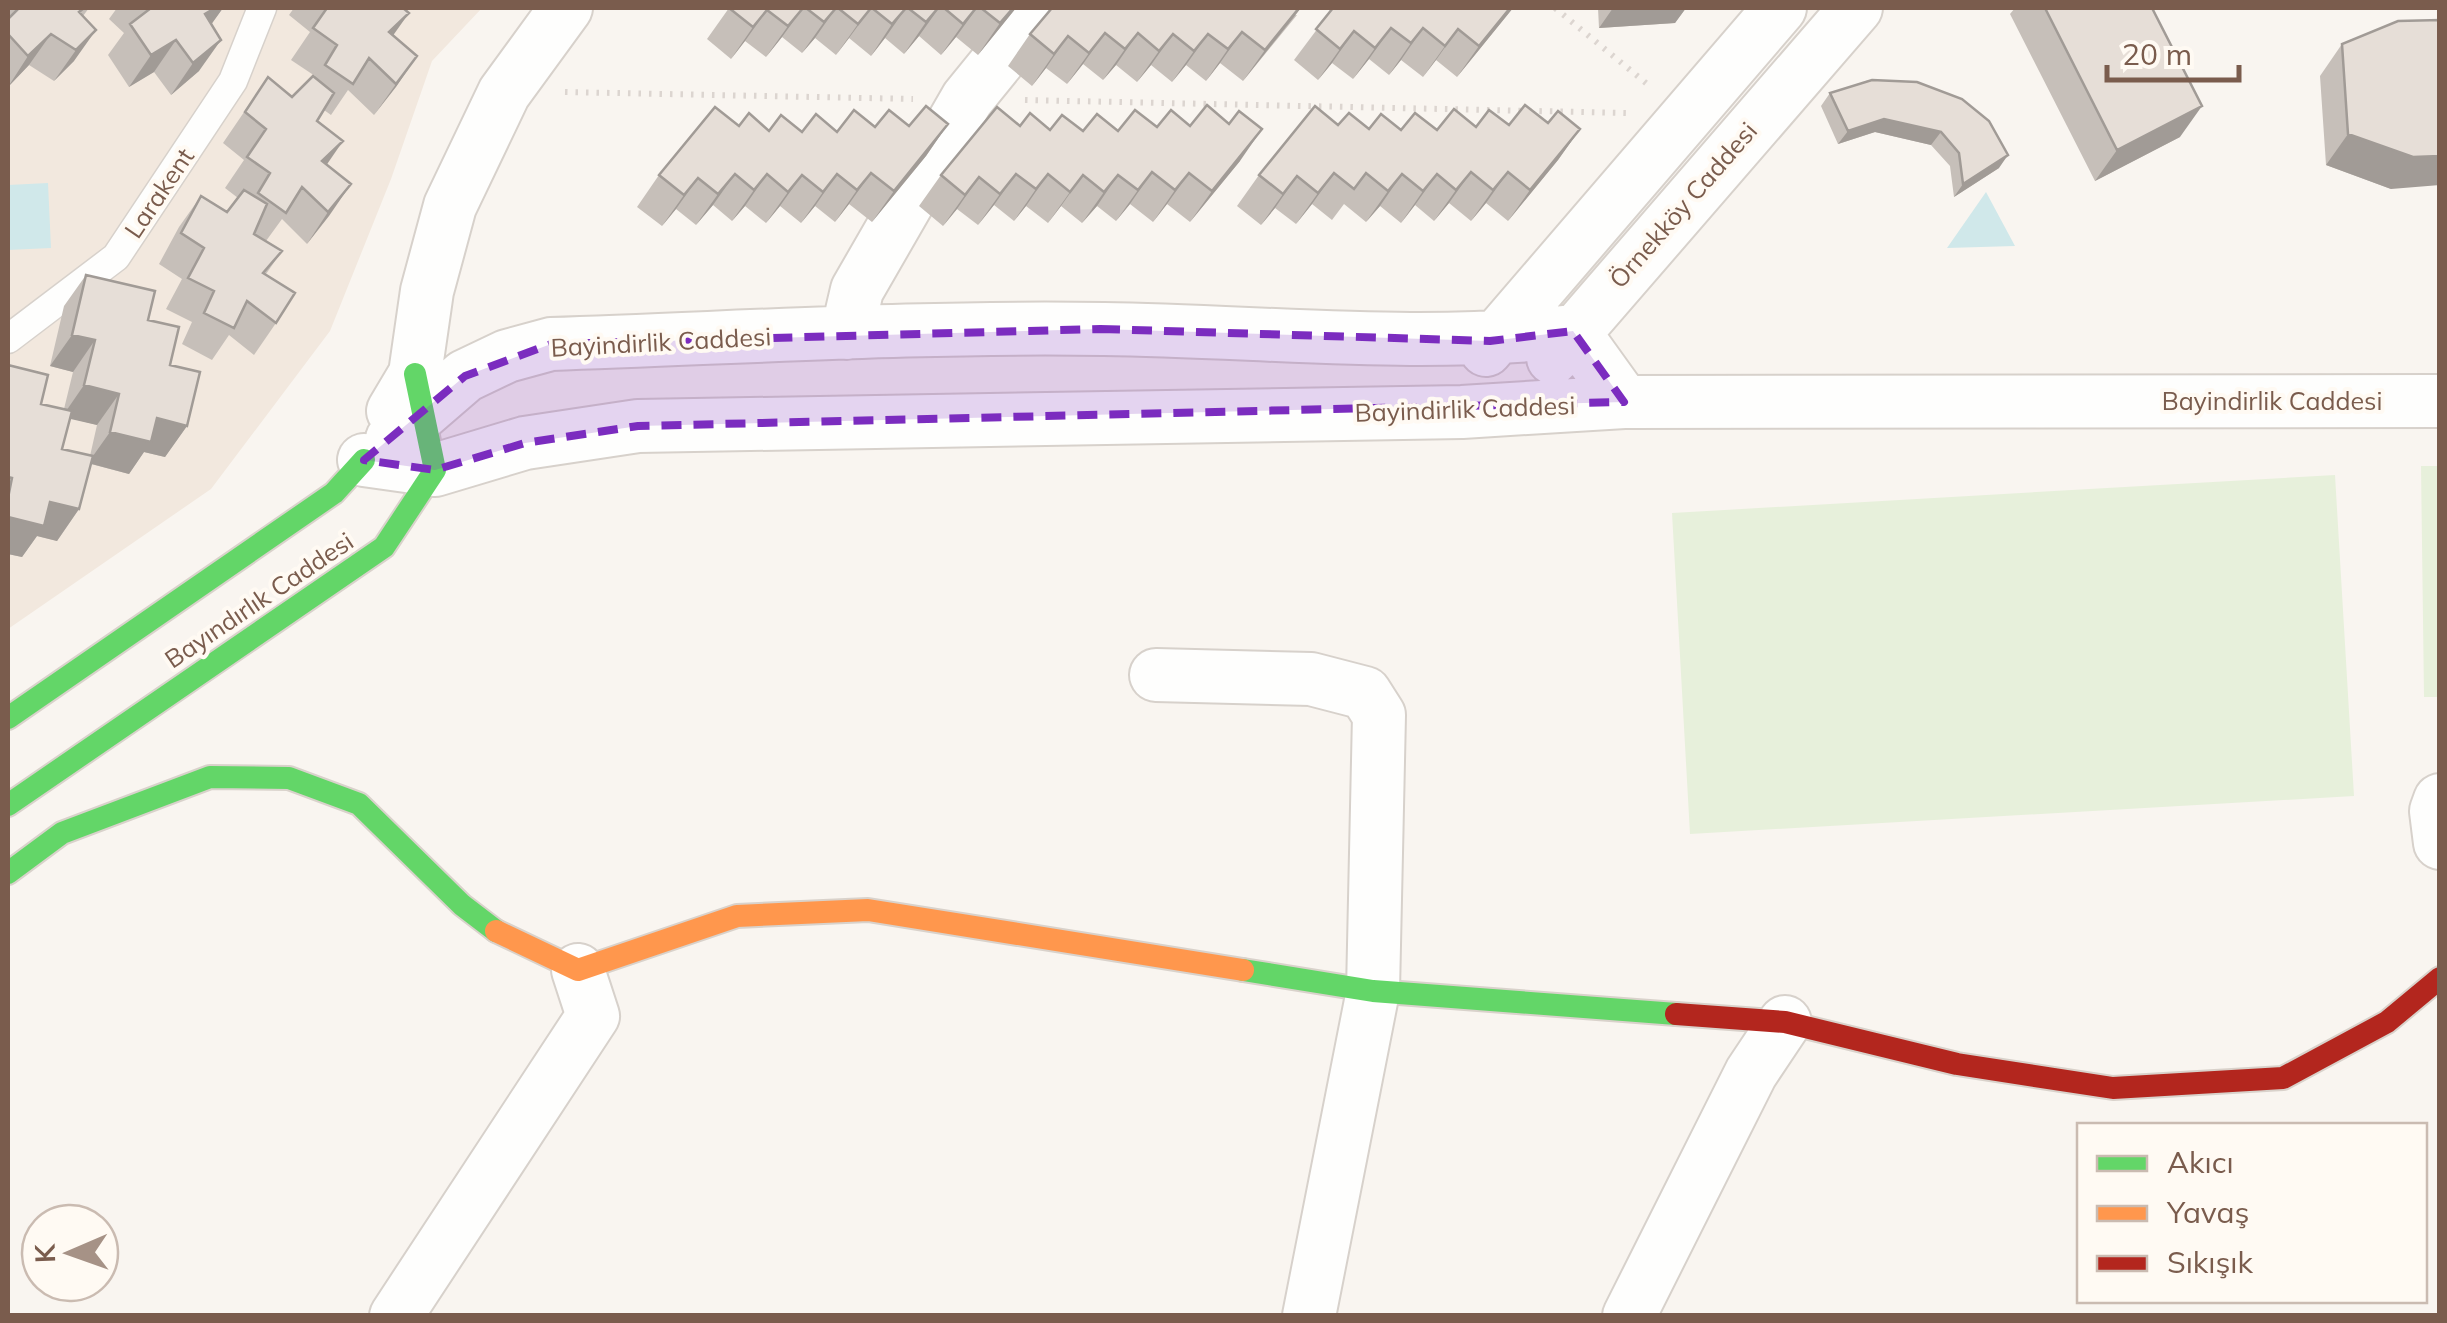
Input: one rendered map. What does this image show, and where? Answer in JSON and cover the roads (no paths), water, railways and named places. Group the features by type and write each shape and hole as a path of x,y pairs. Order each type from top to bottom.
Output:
{"street":[{"path":"436,470 419,394 427,290 450,206 504,93 567,8"},
{"path":"847,334 857,290 967,99 1041,8"},
{"path":"1462,412 1490,340 1531,300 1780,8"},
{"name":"Örnekköy Caddesi","path":"1517,408 1572,331 1856,8"},
{"name":"Bayindirlik Caddesi","path":"364,460 419,394 507,356 551,344 1100,329 1490,340 1572,331 1624,402"},
{"name":"Bayindirlik Caddesi","path":"364,460 436,470 525,443 638,426 1462,412 1624,402 2440,401"},
{"name":"Bayındırlık Caddesi","path":"8,718 334,492 364,460"},
{"name":"Bayındırlık Caddesi","path":"8,806 384,547 436,470"},
{"path":"1156,675 1311,679 1365,692 1378,715 1373,991 1309,1316"},
{"path":"8,873 62,833 210,777 289,778 359,804 462,905 508,942 578,970 738,916 868,910 1373,991 1785,1022 1957,1064 2114,1088 2283,1078 2387,1022 2440,978"},
{"path":"2440,800 2440,842"},
{"path":"396,1316 592,1016 578,970"},
{"path":"1629,1316 1750,1073 1785,1022"}],"lane":[{"name":"Larakent","path":"8,339 116,257 233,81 262,8"}],"water":[{"path":"48,183 51,248 8,250 8,185"},
{"path":"1986,192 2015,246 1947,248"}]}
